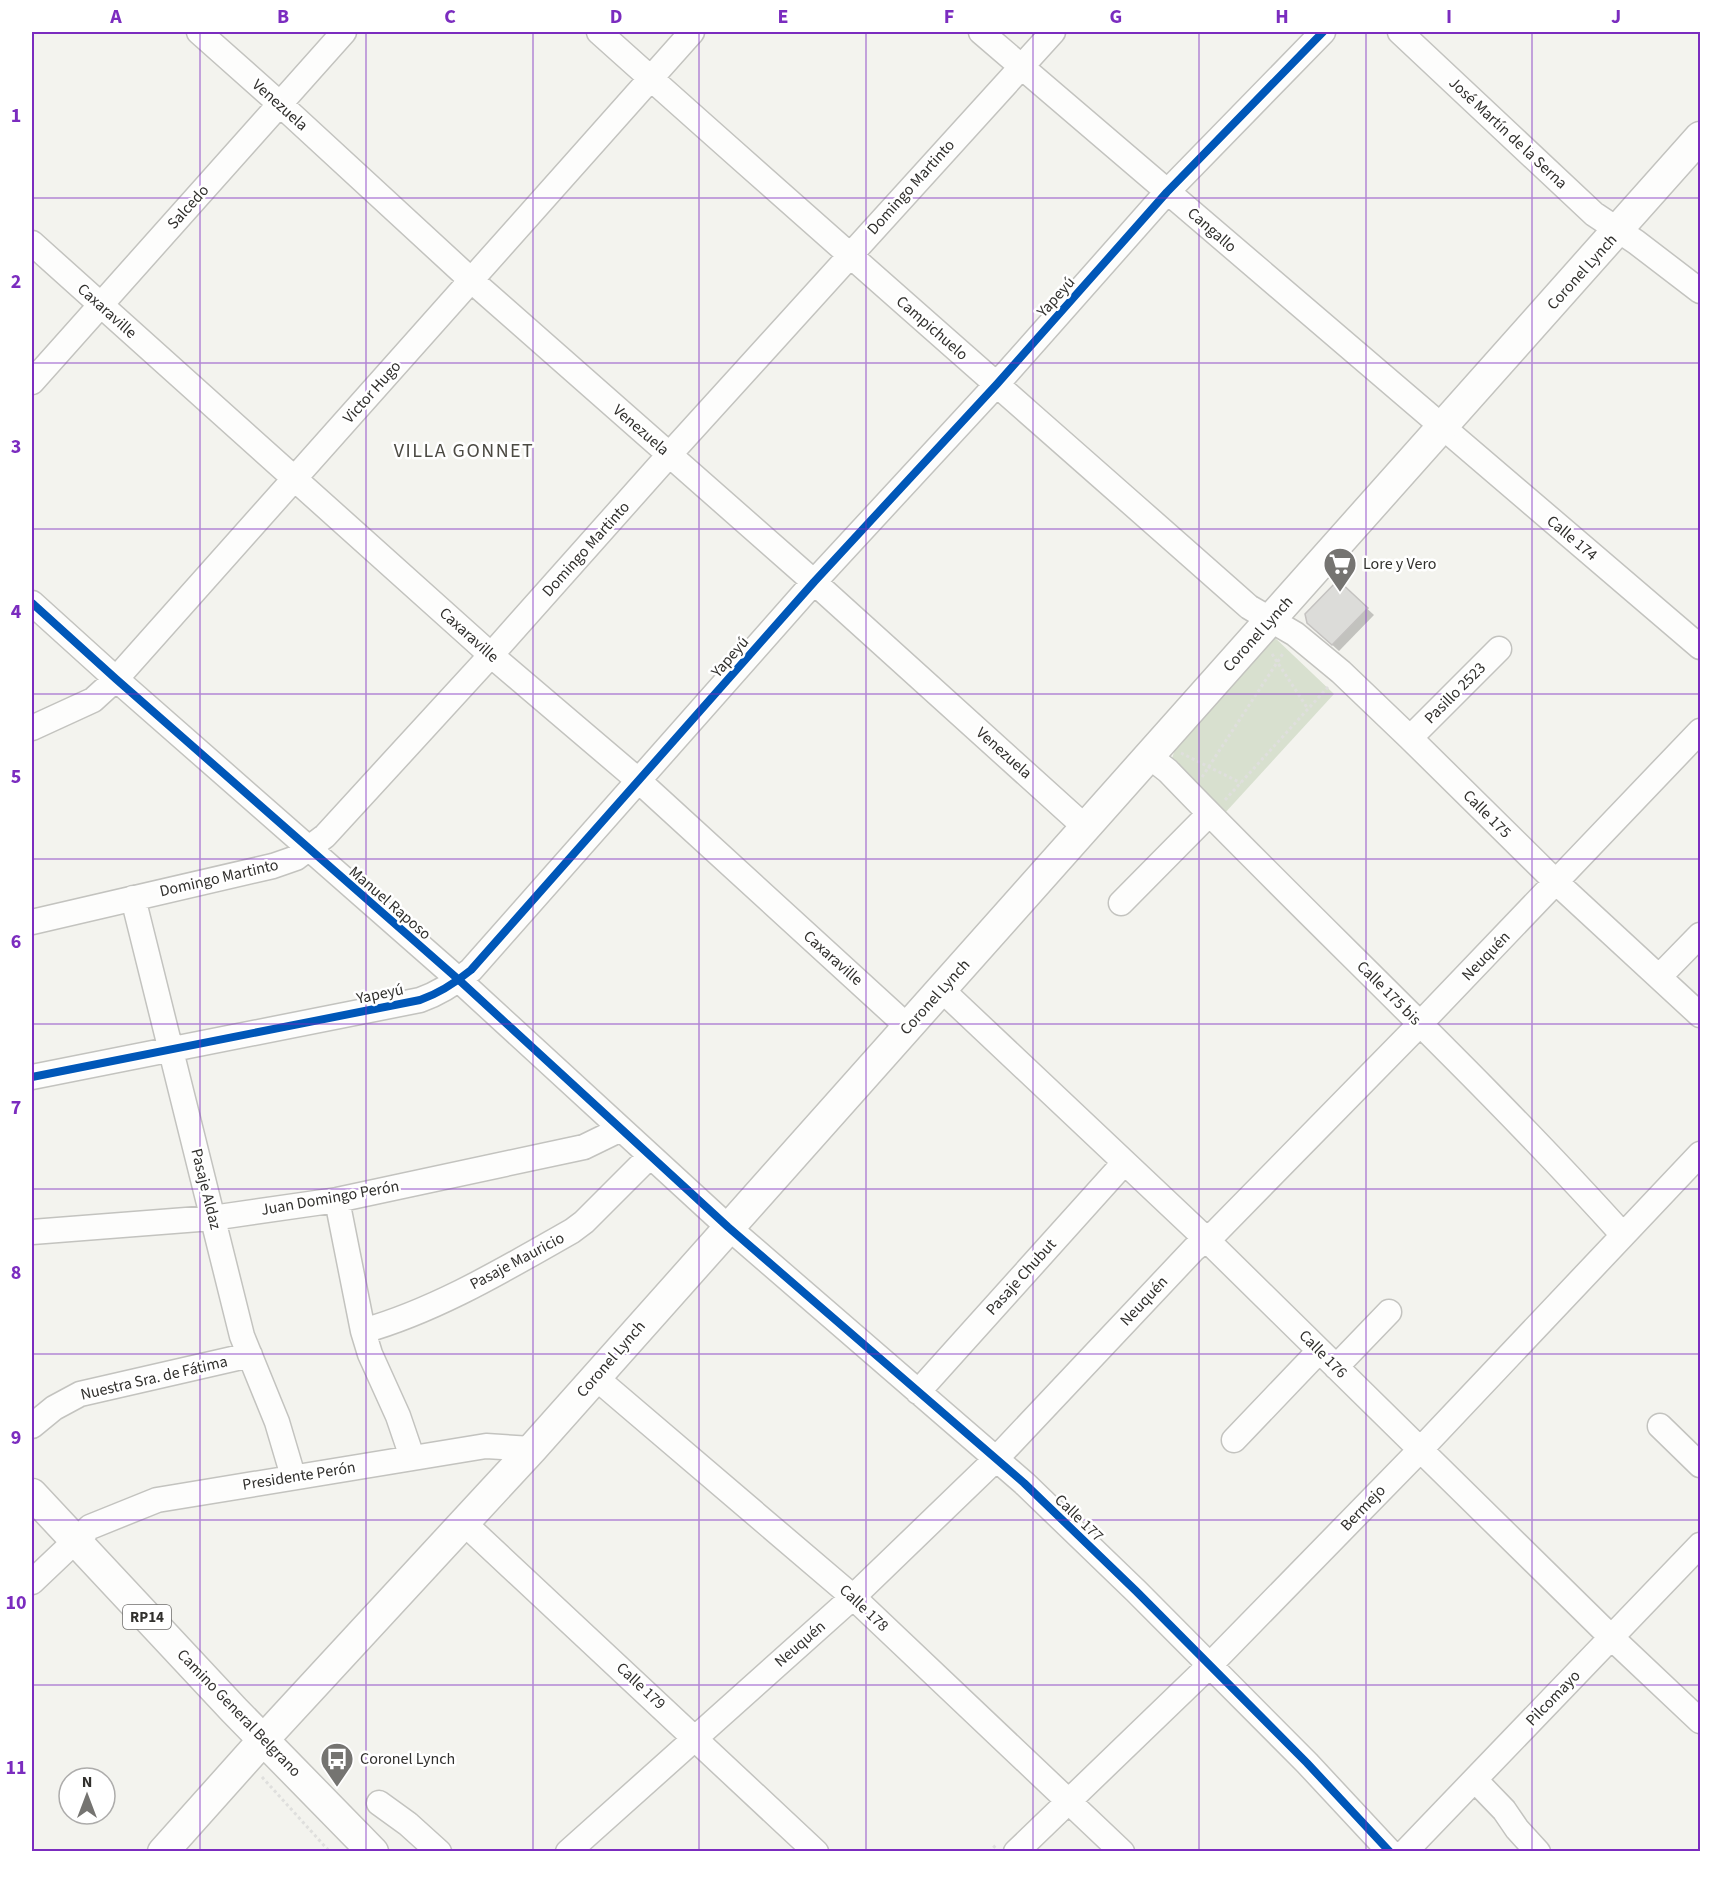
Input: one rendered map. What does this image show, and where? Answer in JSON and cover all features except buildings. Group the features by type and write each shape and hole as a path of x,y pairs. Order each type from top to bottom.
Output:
{"main road":[{"name":"Coronel Lynch","path":"163,1851 532,1449 1085,827 1163,757 1273,631 1443,428 1701,137"},
{"name":"Camino General Belgrano","path":"32,1494 234,1710 373,1851"}],"street":[{"name":"Venezuela","path":"198,32 280,104 471,280 814,582 1085,827"},
{"name":"Salcedo","path":"32,382 344,32"},
{"name":"Campichuelo","path":"599,32 849,256 1249,607 1273,631"},
{"name":"Victor Hugo","path":"32,728 93,699 116,679 692,32"},
{"name":"Cangallo","path":"981,32 1443,428"},
{"name":"Domingo Martinto","path":"32,922 273,866 296,858 309,850 325,836 491,655 1053,32"},
{"name":"Yapeyú","path":"32,1077 420,1000 437,994 459,980 471,970 814,582 997,384 1167,192 1323,32"},
{"name":"José Martín de la Serna","path":"1400,32 1594,214 1636,242 1701,291"},
{"name":"Caxaraville","path":"32,243 491,655 639,781 908,1027"},
{"name":"Calle 174","path":"1443,428 1701,647"},
{"name":"Manuel Raposo","path":"32,603 309,850 459,980 649,1157 728,1227"},
{"name":"Calle 175","path":"1273,631 1341,672 1557,883 1701,1015"},
{"name":"Pasillo 2523","path":"1410,738 1499,649"},
{"name":"Neuquén","path":"568,1851 853,1597 995,1460 1194,1249 1217,1231 1420,1024 1701,731"},
{"name":"Calle 175 bis","path":"1163,757 1168,771 1214,811 1570,1177 1623,1235"},
{"path":"1121,903 1214,811"},
{"name":"Pasaje Aldaz","path":"133,898 242,1336 277,1422 293,1476"},
{"path":"1659,977 1701,935"},
{"name":"Calle 176","path":"942,990 1206,1239 1612,1638 1701,1721"},
{"name":"Juan Domingo Perón","path":"32,1232 212,1218 337,1200 584,1147 621,1129"},
{"name":"Bermejo","path":"1016,1851 1210,1665 1420,1450 1701,1154"},
{"name":"Pasaje Mauricio","path":"363,1331 392,1322 474,1285 572,1231 584,1222 649,1157"},
{"name":"Pasaje Chubut","path":"918,1392 1124,1163"},
{"path":"337,1200 363,1331 370,1354 398,1416 412,1458"},
{"name":"Calle 177","path":"728,1227 1024,1483 1210,1665 1390,1851"},
{"path":"1234,1440 1328,1359 1389,1312"},
{"name":"Nuestra Sra. de Fátima","path":"32,1426 54,1407 80,1394 250,1355"},
{"name":"Calle 178","path":"595,1377 853,1597 1122,1851"},
{"path":"1660,1426 1701,1465"},
{"name":"Presidente Perón","path":"75,1540 90,1527 103,1520 157,1500 486,1446 532,1449"},
{"name":"Calle 179","path":"464,1523 816,1851"},
{"path":"32,1582 75,1540"},
{"name":"Pilcomayo","path":"1405,1851 1701,1545"},
{"path":"1475,1780 1538,1851"},
{"path":"379,1803 439,1851"}],"path":[{"path":"1273,631 1270,651 1308,709"},
{"path":"1196,786 1278,664 1273,631"},
{"path":"1214,811 1341,672"},
{"path":"1163,757 1178,752 1240,783"},
{"path":"261,1776 330,1851"}],"green space":[{"path":"1272,635 1334,694 1224,814 1171,761 1176,747"}],"cycle path":[{"path":"32,1077 420,1000 447,987 471,970 814,582 997,384 1167,192 1323,32"},
{"path":"32,603 459,980 728,1227 1024,1483 1136,1591 1307,1763 1390,1852"}],"place":[{"name":"Lore y Vero","path":"1340,593"},
{"name":"Coronel Lynch","path":"337,1788"}],"district":[{"name":"VILLA GONNET","path":"464,451"}]}
